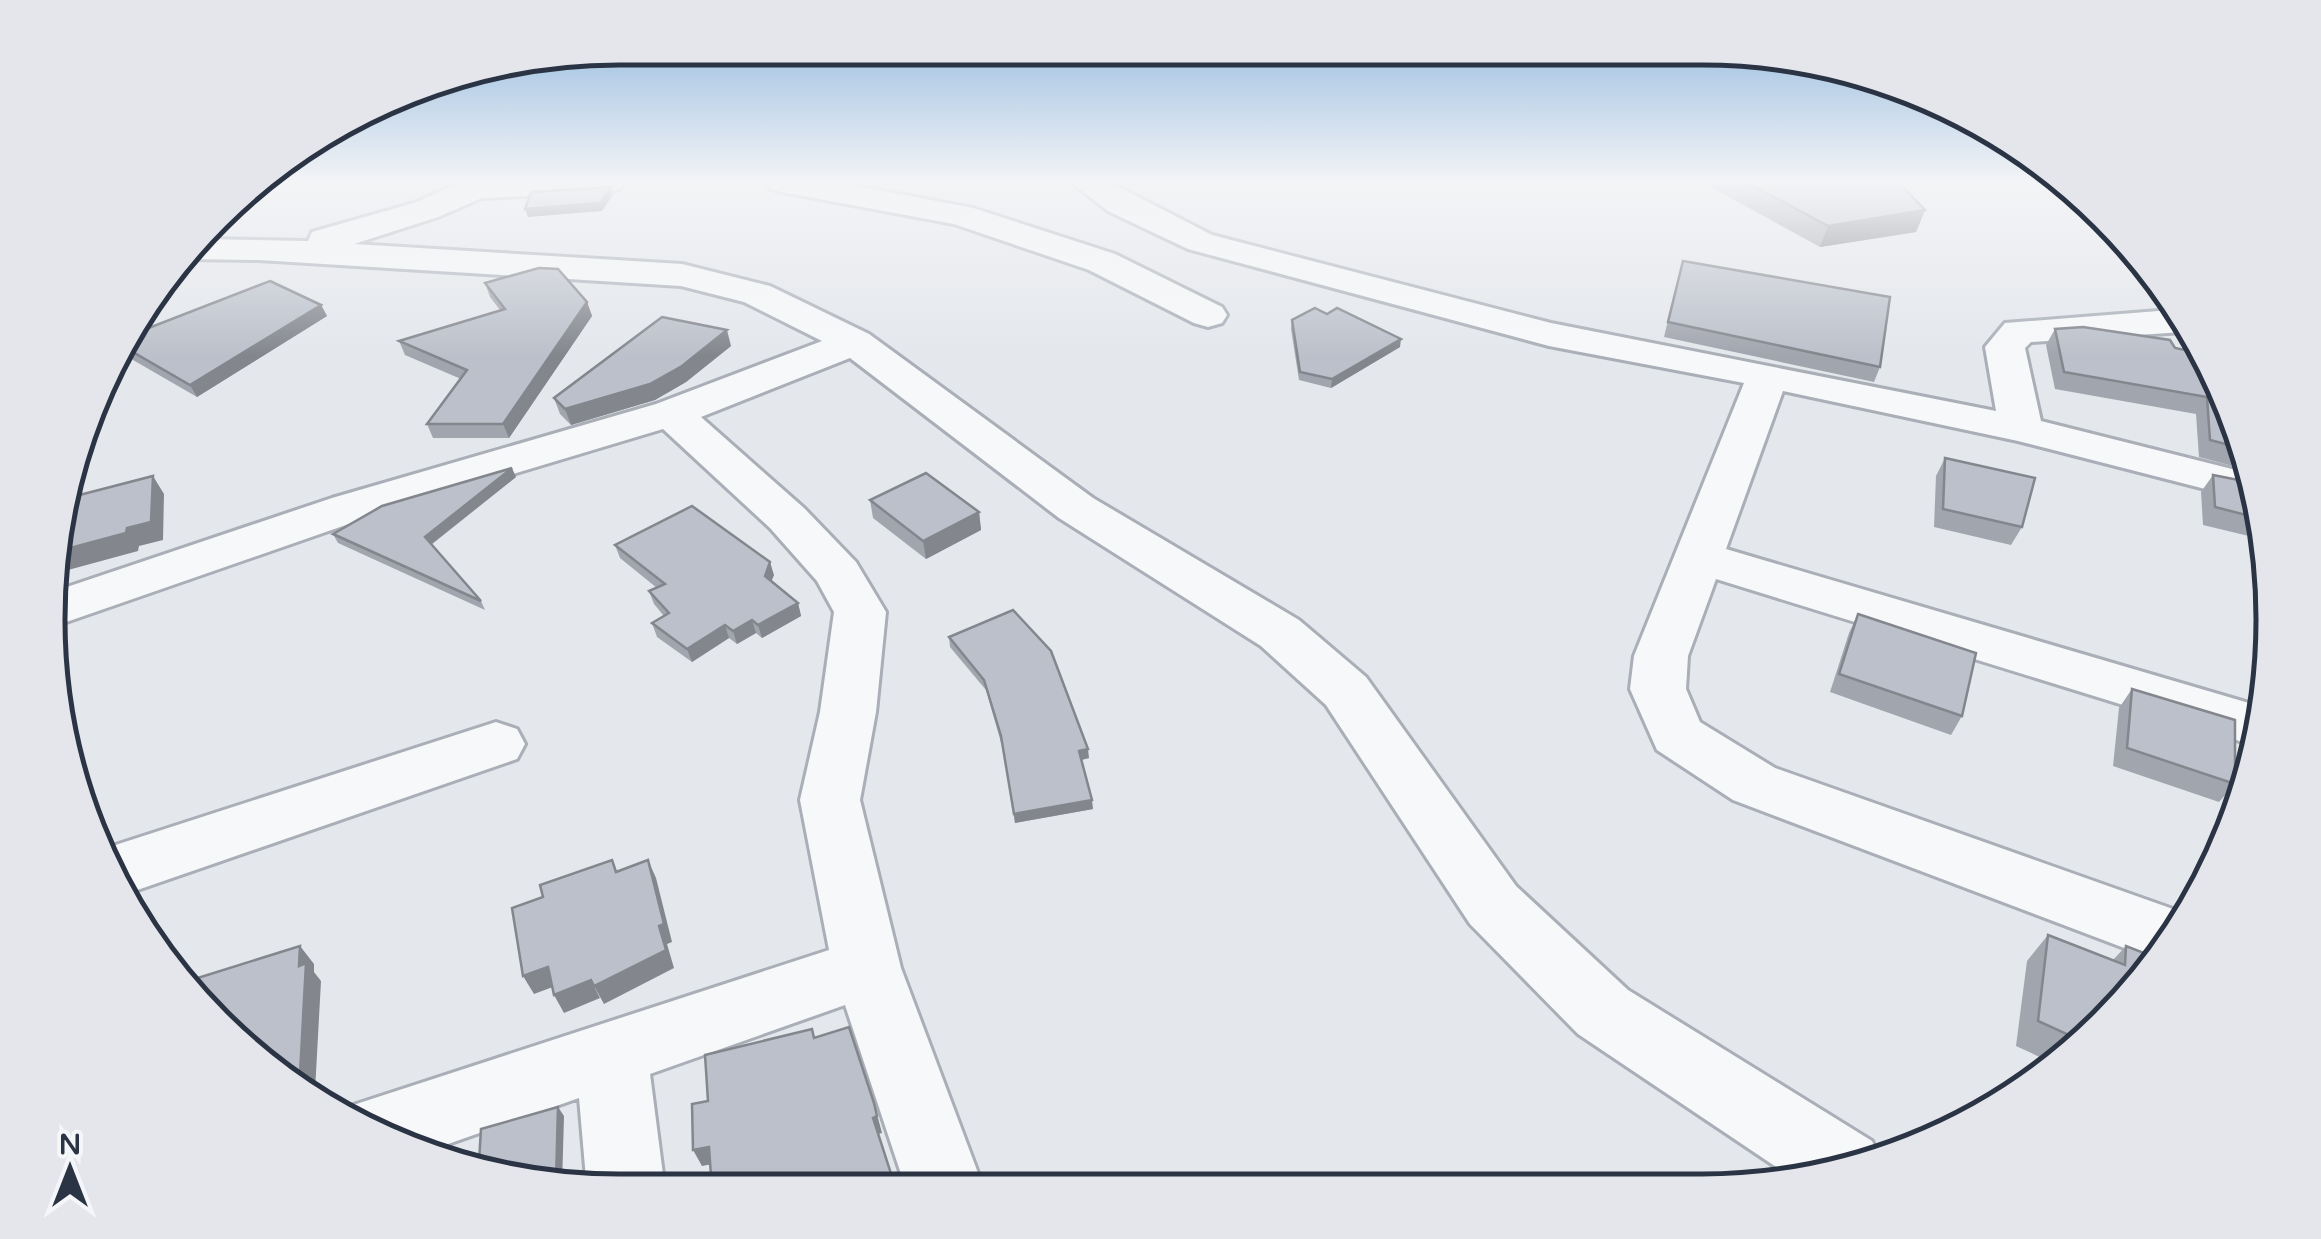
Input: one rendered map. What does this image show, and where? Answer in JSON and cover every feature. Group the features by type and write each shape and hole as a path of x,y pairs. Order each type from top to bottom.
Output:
{"street":[{"path":"259,250 320,240"},
{"path":"1034,240 1102,262 1208,315"},
{"path":"1195,240 1548,334 1768,375 2021,429 2239,485"},
{"path":"207,250 682,276 757,294 855,342 1076,508 1280,632 1346,691 1493,905 1603,1012 1830,1158"},
{"path":"2021,429 2005,346 2019,331 2169,321"},
{"path":"65,606 349,508 670,413 855,342"},
{"path":"1768,375 1661,656 1658,689 1676,734 1754,784 2159,933"},
{"path":"670,413 787,518 838,573 860,612 848,712 830,800 867,968 940,1174"},
{"path":"1698,558 2246,723"},
{"path":"124,868 496,744"},
{"path":"395,1126 867,968"},
{"path":"611,1054 624,1174"}],"building":[{"path":"1683,261 1890,297 1880,367 1668,322"},
{"path":"539,268 558,269 587,302 503,424 427,424 467,370 399,341 505,309 485,283"},
{"path":"270,281 321,305 190,385 134,352 147,329"},
{"path":"1315,308 1327,314 1337,308 1401,339 1332,379 1300,372 1292,320"},
{"path":"662,317 727,330 682,366 650,384 565,409 554,398"},
{"path":"2083,327 2170,340 2175,348 2186,350 2228,445 2210,440 2207,397 2064,372 2055,329"},
{"path":"1945,458 2035,478 2022,527 1943,509"},
{"path":"512,468 425,537 481,601 333,534 382,506"},
{"path":"926,473 979,512 923,541 870,500"},
{"path":"2213,475 2238,480 2246,515 2215,507"},
{"path":"153,476 151,522 70,548 80,495"},
{"path":"692,506 770,562 765,576 798,603 758,625 752,620 733,631 725,625 687,649 652,623 669,613 649,591 665,584 615,545"},
{"path":"1013,610 1051,651 1088,749 1079,751 1092,800 1014,814 1001,736 984,680 949,637"},
{"path":"1858,614 1976,653 1962,716 1839,674"},
{"path":"2132,689 2235,720 2231,783 2127,748"},
{"path":"612,860 616,872 648,860 664,924 659,926 666,950 594,986 591,980 554,995 548,967 523,976 512,908 543,897 540,885"},
{"path":"2048,935 2125,965 2126,946 2144,953 2094,1012 2068,1035 2038,1021"},
{"path":"300,946 299,966 306,963 300,1073 227,1012 197,978"},
{"path":"849,1027 874,1103 877,1116 873,1118 891,1174 711,1174 709,1147 693,1150 692,1104 708,1101 705,1055 812,1029 814,1038"},
{"path":"558,1107 556,1170 479,1156 481,1129"}]}
